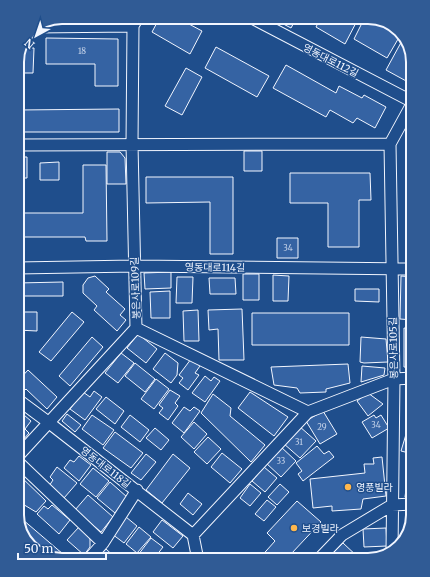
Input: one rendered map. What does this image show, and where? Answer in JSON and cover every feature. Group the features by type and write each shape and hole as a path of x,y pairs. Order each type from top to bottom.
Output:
{"street":[{"name":"봉은사로109길","path":"51,26 86,24"},
{"name":"봉은사로109길","path":"24,449 136,328 132,144 136,24"},
{"name":"영동대로112길","path":"263,24 406,98"},
{"name":"봉은사로105길","path":"392,545 394,379 390,144 406,115"},
{"path":"24,145 390,144"},
{"name":"영동대로114길","path":"24,268 134,266 406,269"},
{"path":"136,328 308,412"},
{"path":"197,553 194,535 308,412 394,379 406,378"},
{"name":"영동대로118길","path":"24,404 194,535"},
{"path":"24,468 103,543"},
{"path":"94,553 103,543 137,490"},
{"path":"325,553 342,535 392,505 406,504"}],"building":[{"path":"156,24 189,24 202,31 190,54 152,32"},
{"path":"283,24 293,24 291,28"},
{"path":"318,24 355,24 345,44 316,27"},
{"path":"362,24 378,25 387,29 398,39 387,58 354,39"},
{"path":"46,38 118,39 118,86 95,86 95,64 46,64"},
{"path":"401,43 406,62 406,81 386,70"},
{"path":"216,47 269,76 257,97 205,68"},
{"path":"27,48 34,48 33,73 24,73 24,60"},
{"path":"286,65 336,93 339,86 362,98 364,95 386,107 375,128 357,118 353,123 330,110 326,117 273,88"},
{"path":"186,68 202,77 182,115 165,106"},
{"path":"119,109 119,132 24,132 24,110"},
{"path":"244,151 262,151 262,171 244,171"},
{"path":"107,152 120,152 125,158 126,184 107,184"},
{"path":"24,157 27,157 27,178 24,178"},
{"path":"59,162 59,180 40,180 40,163"},
{"path":"83,165 106,165 107,241 86,241 85,237 24,237 24,213 83,213"},
{"path":"290,173 370,173 371,200 359,200 359,247 328,247 328,203 290,203"},
{"path":"146,177 233,177 233,254 210,254 210,202 146,203"},
{"path":"277,238 298,238 298,258 277,258"},
{"path":"171,272 171,288 145,289 144,273"},
{"path":"243,274 259,274 259,300 243,300"},
{"path":"273,275 289,276 288,301 273,301"},
{"path":"95,276 109,289 106,292 125,309 120,315 126,320 117,331 94,310 97,306 83,293 83,285 88,278"},
{"path":"401,276 406,276 406,319 400,319"},
{"path":"177,277 193,277 192,303 176,303"},
{"path":"209,278 235,278 236,294 210,294"},
{"path":"63,282 63,296 24,296 24,283"},
{"path":"355,289 379,289 379,302 355,301"},
{"path":"170,291 170,318 151,318 150,292"},
{"path":"242,309 244,360 219,360 218,329 209,330 208,310"},
{"path":"198,310 199,341 184,341 183,311"},
{"path":"24,312 37,312 37,331 24,330"},
{"path":"72,312 84,322 51,361 39,352"},
{"path":"252,313 349,313 349,345 252,345"},
{"path":"404,328 406,328 406,367 404,367"},
{"path":"138,334 157,349 146,363 127,348"},
{"path":"92,337 103,347 70,386 59,376"},
{"path":"361,337 386,339 388,362 360,362"},
{"path":"121,353 134,363 118,383 105,373"},
{"path":"165,353 178,363 177,375 171,383 153,369"},
{"path":"191,359 200,366 195,373 199,375 188,390 179,383 183,378 179,375"},
{"path":"135,363 155,379 145,392 125,376"},
{"path":"348,364 350,383 326,389 326,392 300,393 297,388 274,385 271,367"},
{"path":"362,366 385,368 384,375 361,382"},
{"path":"28,370 57,397 47,409 26,389 24,391 24,374"},
{"path":"205,376 211,381 214,377 220,381 205,402 192,393"},
{"path":"156,379 169,389 154,409 141,399"},
{"path":"170,390 180,396 175,403 178,406 168,420 159,413 163,408 159,405"},
{"path":"94,391 102,397 85,420 70,409 83,392 90,397"},
{"path":"250,392 288,417 274,436 238,408"},
{"path":"368,393 383,404 368,416 357,401"},
{"path":"213,394 231,408 230,416 265,445 251,462 201,413"},
{"path":"106,397 124,411 115,424 96,409"},
{"path":"184,407 190,411 194,407 200,411 184,433 172,423"},
{"path":"323,411 337,434 320,444 306,421"},
{"path":"67,414 81,425 75,432 62,421"},
{"path":"24,415 31,421 25,429 29,433 24,439"},
{"path":"92,415 114,430 103,445 82,429"},
{"path":"130,415 149,430 140,442 121,427"},
{"path":"374,415 376,418 381,415 389,428 372,438 362,422"},
{"path":"194,422 207,434 194,449 181,437"},
{"path":"299,426 316,441 300,458 283,443"},
{"path":"155,428 169,440 161,450 146,438"},
{"path":"115,432 143,453 131,468 103,448"},
{"path":"406,434 406,452 401,451"},
{"path":"208,437 221,449 207,464 194,452"},
{"path":"280,446 296,461 281,477 265,462"},
{"path":"317,446 324,454 329,451 334,457 303,481 298,474 302,471 296,463"},
{"path":"222,453 242,469 230,483 211,467"},
{"path":"146,454 156,462 141,480 131,473"},
{"path":"173,454 190,468 162,503 146,490"},
{"path":"79,456 91,465 79,481 64,468 70,460 74,462"},
{"name":"영풍빌라","path":"382,457 386,496 363,499 361,509 332,511 332,506 313,508 310,479 365,473 364,464 374,464 373,458"},
{"path":"57,467 77,483 64,498 49,486 53,480 50,477"},
{"path":"264,467 277,478 265,492 252,481"},
{"path":"93,468 109,481 96,497 80,484"},
{"path":"24,480 46,501 36,512 24,505"},
{"path":"110,482 127,497 115,513 97,498"},
{"path":"250,484 261,493 250,506 240,498"},
{"path":"280,484 289,492 277,505 268,497"},
{"path":"188,493 202,504 193,515 180,504"},
{"path":"88,495 113,517 101,532 75,510"},
{"path":"267,500 276,507 264,521 255,514"},
{"name":"보경빌라","path":"297,501 321,522 292,553 264,553 275,541 267,533"},
{"path":"52,505 70,520 59,534 37,514 44,506 48,509"},
{"path":"126,517 137,526 124,543 112,534"},
{"path":"162,520 183,536 173,548 153,532"},
{"path":"25,522 62,553 52,552 35,542 28,532"},
{"path":"79,527 90,537 90,547 86,553 82,553 67,540"},
{"path":"139,527 151,537 137,553 126,544"},
{"path":"386,528 387,546 364,547 363,529"},
{"path":"151,538 163,547 158,553 140,553"},
{"path":"343,543 354,553 333,553"},
{"path":"106,549 110,553 102,553"}],"place":[{"name":"영풍빌라","path":"348,487"},
{"name":"보경빌라","path":"294,528"}]}
